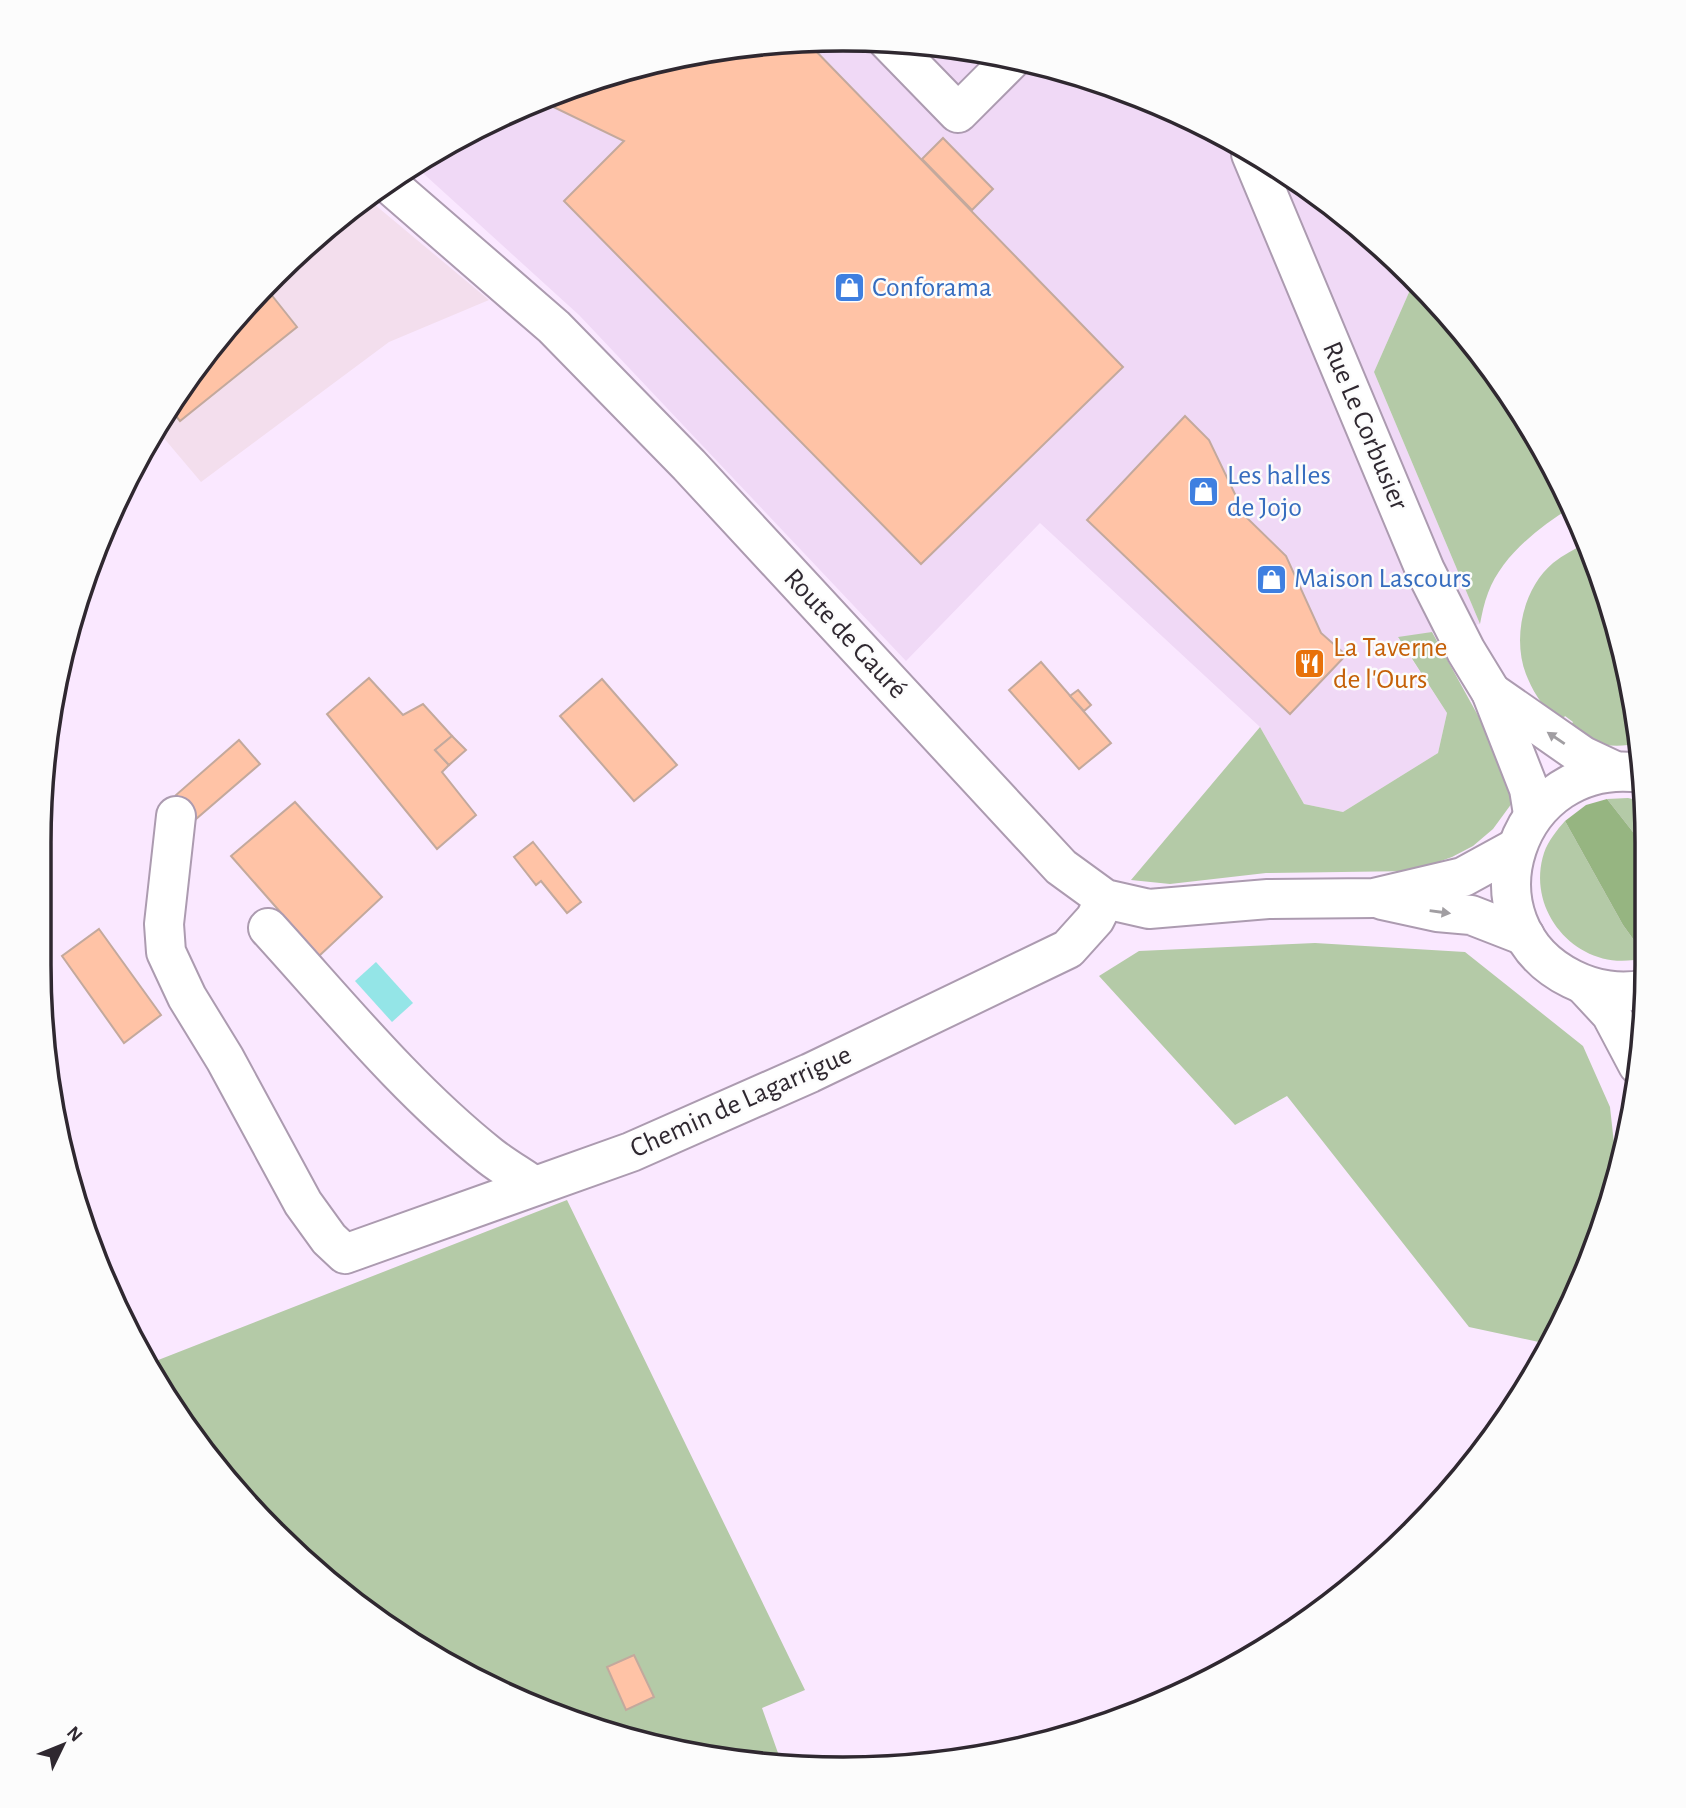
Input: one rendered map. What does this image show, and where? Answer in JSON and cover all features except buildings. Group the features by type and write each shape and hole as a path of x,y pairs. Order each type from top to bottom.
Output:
{"street":[{"path":"899,52 958,113 1004,68"},
{"name":"Rue Le Corbusier","path":"1257,168 1425,570 1490,692 1529,789 1533,814"},
{"name":"Route de Gauré","path":"395,189 554,327 689,465 1061,867 1105,899 1149,909 1269,900 1374,898 1464,877 1516,848"},
{"name":"Rue Le Corbusier","path":"1490,692 1583,756 1629,772"},
{"path":"1629,772 1591,774 1569,783 1549,797 1533,814 1516,848 1511,877 1514,907 1525,936 1541,957 1562,974 1585,985 1612,991 1635,990"},
{"name":"Chemin de Lagarrigue","path":"176,816 164,924 166,952 187,997 225,1059 303,1203 329,1239 345,1254 631,1152 784,1084 1068,949 1095,919 1105,899"},
{"name":"Route de Gauré","path":"1374,898 1437,912 1471,915 1525,936"},
{"path":"268,928 390,1063 491,1157 534,1186"},
{"path":"1585,985 1611,1014 1630,1050"}],"shaded area":[{"path":"791,52 895,52 998,66 1098,93 1193,132 1283,184 1325,214 1365,247 1410,290 1374,372 1480,624 1398,638 1447,713 1438,753 1343,812 1304,804 1260,727 1040,523 906,661 579,315 422,172 493,132 588,93 688,66"},
{"path":"374,204 489,300 389,342 201,482 163,437 184,403 247,321 283,283 321,247"},
{"path":"1410,290 1472,361 1502,403 1529,447 1563,513 1522,544 1502,567 1488,593 1480,624 1374,372"},
{"path":"1578,548 1593,588 1620,688 1629,745 1603,744 1586,739 1568,729 1573,722 1565,716 1559,724 1546,709 1528,679 1520,649 1522,617 1527,601 1542,574"},
{"path":"1432,632 1514,781 1512,803 1493,829 1473,846 1413,871 1266,873 1170,884 1131,880 1260,727 1304,804 1343,812 1438,753 1447,713 1398,637"},
{"path":"1607,799 1634,799 1635,834"},
{"path":"1607,799 1635,834 1635,942 1565,821 1586,805"},
{"path":"1565,821 1635,942 1635,959 1623,961 1601,958 1581,949 1564,936 1551,918 1543,898 1540,876 1544,853"},
{"path":"1315,943 1465,952 1583,1046 1610,1107 1614,1145 1593,1220 1575,1268 1539,1342 1469,1327 1287,1096 1235,1125 1099,976 1139,951"},
{"path":"376,962 413,1003 392,1022 355,981"},
{"path":"567,1200 805,1690 762,1708 779,1755 688,1742 588,1715 493,1676 403,1624 321,1561 247,1487 184,1405 157,1361"}],"place":[{"name":"Conforama","path":"849,288"},
{"name":"Les halles de Jojo","path":"1204,492"},
{"name":"Maison Lascours","path":"1271,579"},
{"name":"La Taverne de l'Ours","path":"1310,664"}]}
